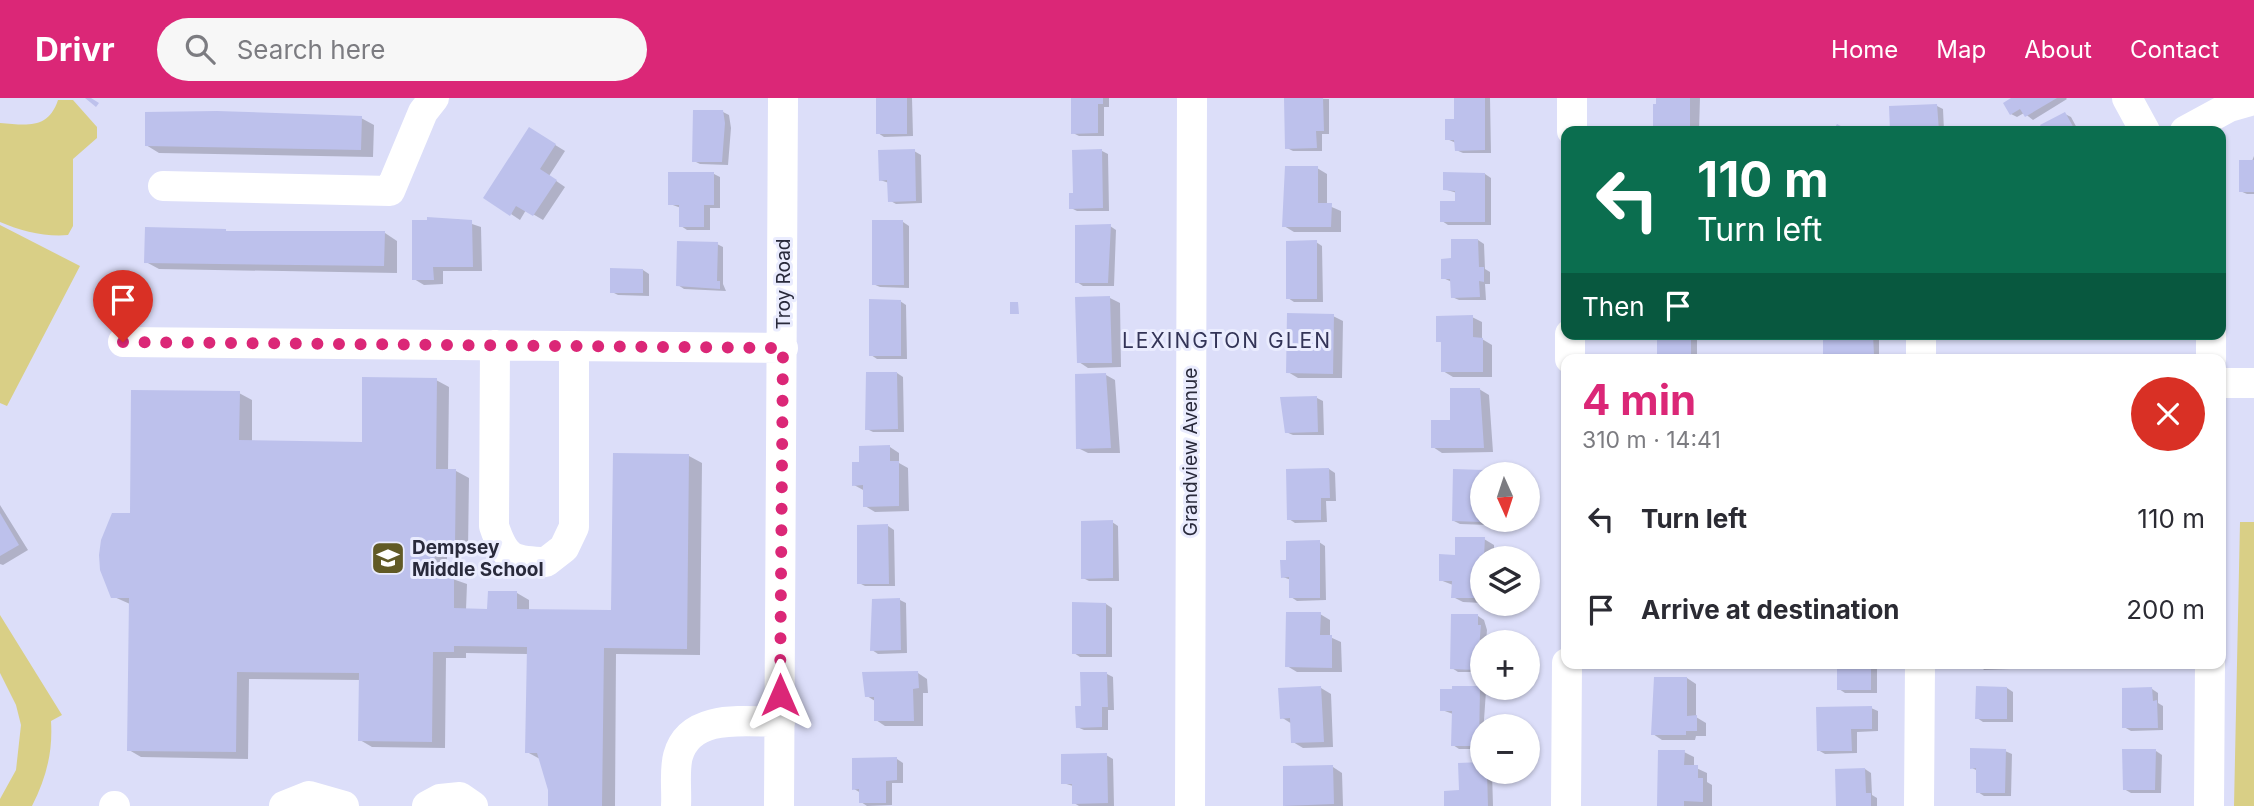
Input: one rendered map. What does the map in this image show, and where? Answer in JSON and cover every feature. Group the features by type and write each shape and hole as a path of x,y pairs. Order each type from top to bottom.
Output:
{"street":[{"name":"Troy Road","path":"779,806 783,98"},
{"name":"Grandview Avenue","path":"1190,806 1192,98"},
{"path":"1572,98 1572,126"},
{"path":"2127,98 2142,126"},
{"path":"2194,126 2229,107 2254,100"},
{"path":"163,186 390,191 429,105"},
{"path":"123,342 783,348"},
{"path":"495,345 494,526 502,549 518,561 546,562 564,548 574,527 574,346"},
{"path":"2226,383 2254,383"},
{"path":"1566,806 1567,669"},
{"path":"1919,806 1920,669"},
{"path":"2209,806 2210,669"},
{"path":"676,806 678,755 687,739 714,721 780,722"},
{"path":"284,806 309,796 344,806"},
{"path":"427,806 440,799 460,797 473,806"}],"shaded area":[{"path":"58,100 73,100 97,127 97,138 73,159 73,226 68,235 33,233 0,222 0,123 27,125 42,121 54,110"},
{"path":"0,225 80,266 7,406 0,403"},
{"path":"2240,522 2254,522 2254,806 2234,806"},
{"path":"0,615 62,715 51,721 48,765 32,806 0,806 0,799 16,770 21,725 16,705 0,673"}],"building":[{"path":"85,98 91,98 99,103 96,107"},
{"path":"876,98 907,98 907,134 876,134"},
{"path":"1071,98 1103,98 1103,104 1098,104 1098,133 1071,134"},
{"path":"1284,98 1323,98 1324,131 1316,131 1317,148 1285,149"},
{"path":"1454,98 1485,98 1485,150 1455,151 1454,140 1445,140 1445,119 1454,119"},
{"path":"1656,98 1690,98 1690,126 1653,126 1653,104 1656,104"},
{"path":"2011,98 2057,98 2025,117 2020,109 2010,115 2003,103"},
{"path":"1937,104 1939,126 1890,126 1889,106"},
{"path":"693,110 723,110 725,123 722,162 692,162"},
{"path":"217,111 362,116 361,150 145,146 145,112"},
{"path":"2065,112 2073,126 2041,126"},
{"path":"529,127 556,144 540,169 557,180 533,216 516,206 510,216 483,198"},
{"path":"915,149 916,201 888,202 887,180 879,181 878,150"},
{"path":"1102,149 1103,208 1069,209 1069,193 1073,193 1072,150"},
{"path":"2239,160 2254,160 2254,192 2239,192"},
{"path":"1285,166 1318,166 1318,203 1332,203 1331,227 1282,227"},
{"path":"668,172 714,172 714,205 704,205 704,227 679,227 679,205 668,205"},
{"path":"1443,172 1485,173 1485,222 1440,222 1440,201 1455,201 1455,191 1443,190"},
{"path":"427,217 472,220 473,267 433,267 434,280 412,280 412,220 427,220"},
{"path":"872,220 903,220 904,285 872,285"},
{"path":"1111,224 1108,283 1075,283 1075,225"},
{"path":"145,227 226,231 385,231 384,266 144,263"},
{"path":"1451,239 1478,239 1479,267 1484,267 1484,282 1479,281 1480,297 1451,298 1450,279 1441,279 1441,259 1451,258"},
{"path":"1317,240 1317,299 1286,299 1286,241"},
{"path":"677,241 718,242 717,281 720,281 720,289 676,286"},
{"path":"610,268 643,269 643,293 610,293"},
{"path":"1110,296 1112,363 1077,363 1075,297"},
{"path":"869,299 901,300 901,356 869,356"},
{"path":"1010,302 1018,302 1019,314 1010,314"},
{"path":"1287,313 1334,314 1333,374 1286,373"},
{"path":"1473,315 1473,337 1483,338 1483,372 1441,372 1441,342 1436,342 1436,316"},
{"path":"1657,340 1691,340 1691,354 1657,354"},
{"path":"1823,340 1873,340 1874,354 1823,354"},
{"path":"866,372 897,372 898,429 865,430"},
{"path":"1106,373 1111,448 1076,449 1075,374"},
{"path":"362,377 437,378 436,469 456,469 455,545 435,544 434,575 454,575 454,608 487,609 488,591 517,591 517,609 611,610 613,453 689,454 687,649 604,648 602,806 548,806 548,790 537,753 525,753 527,647 454,646 454,652 433,652 432,742 358,741 359,673 237,672 236,752 127,751 129,598 111,598 100,570 99,555 101,540 112,513 130,513 131,390 240,391 239,440 362,442"},
{"path":"1450,388 1480,388 1484,448 1431,448 1431,420 1450,420"},
{"path":"1317,396 1318,432 1285,433 1280,397"},
{"path":"890,445 890,461 899,461 899,506 863,507 863,485 852,486 852,462 859,462 859,446"},
{"path":"1329,468 1330,498 1321,498 1321,520 1287,520 1286,469"},
{"path":"1453,469 1470,470 1470,522 1452,521"},
{"path":"0,513 19,545 0,556"},
{"path":"1113,520 1113,578 1081,579 1081,521"},
{"path":"888,524 889,584 857,584 857,525"},
{"path":"1455,537 1485,537 1485,546 1470,546 1470,598 1451,598 1452,581 1439,581 1439,554 1455,555"},
{"path":"1320,540 1320,598 1289,598 1289,577 1281,578 1280,560 1286,560 1286,541"},
{"path":"900,598 901,650 870,651 872,599"},
{"path":"1072,602 1106,603 1106,654 1072,654"},
{"path":"1286,612 1321,612 1320,635 1332,635 1332,668 1285,667"},
{"path":"1451,614 1478,616 1481,630 1470,630 1470,670 1450,669"},
{"path":"1837,669 1871,669 1871,690 1837,690"},
{"path":"918,671 919,688 913,689 914,721 874,721 874,697 865,697 862,672"},
{"path":"1080,672 1107,672 1108,707 1102,707 1102,727 1076,728 1075,706 1081,706"},
{"path":"1654,677 1687,677 1687,716 1697,715 1697,731 1686,731 1686,735 1651,735"},
{"path":"1321,686 1324,742 1291,743 1290,718 1280,719 1278,688"},
{"path":"1452,686 1470,686 1470,700 1480,700 1480,714 1470,714 1470,746 1451,746 1452,711 1440,711 1440,689 1452,689"},
{"path":"1976,686 2007,687 2007,719 1975,719"},
{"path":"2152,687 2153,701 2157,700 2158,728 2122,728 2122,688"},
{"path":"1872,706 1872,729 1851,729 1852,751 1817,751 1816,707"},
{"path":"1970,748 2006,749 2005,793 1976,793 1976,768 1970,769"},
{"path":"2122,749 2156,749 2155,790 2123,790"},
{"path":"1658,750 1685,750 1684,765 1698,765 1698,778 1703,778 1703,802 1684,801 1684,806 1657,806"},
{"path":"1107,753 1108,803 1072,804 1072,784 1061,784 1061,754"},
{"path":"897,757 897,780 886,781 886,803 859,803 859,789 852,790 852,758"},
{"path":"1470,762 1470,784 1487,784 1488,806 1444,806 1444,791 1459,790 1458,763"},
{"path":"1333,765 1334,804 1283,806 1283,766"},
{"path":"1865,768 1866,793 1871,793 1871,806 1836,806 1835,769"}],"place":[{"name":"Dempsey Middle School","path":"388,558"}],"district":[{"name":"LEXINGTON GLEN","path":"1227,341"}],"route":[{"path":"123,342 783,348 780,695"}]}
